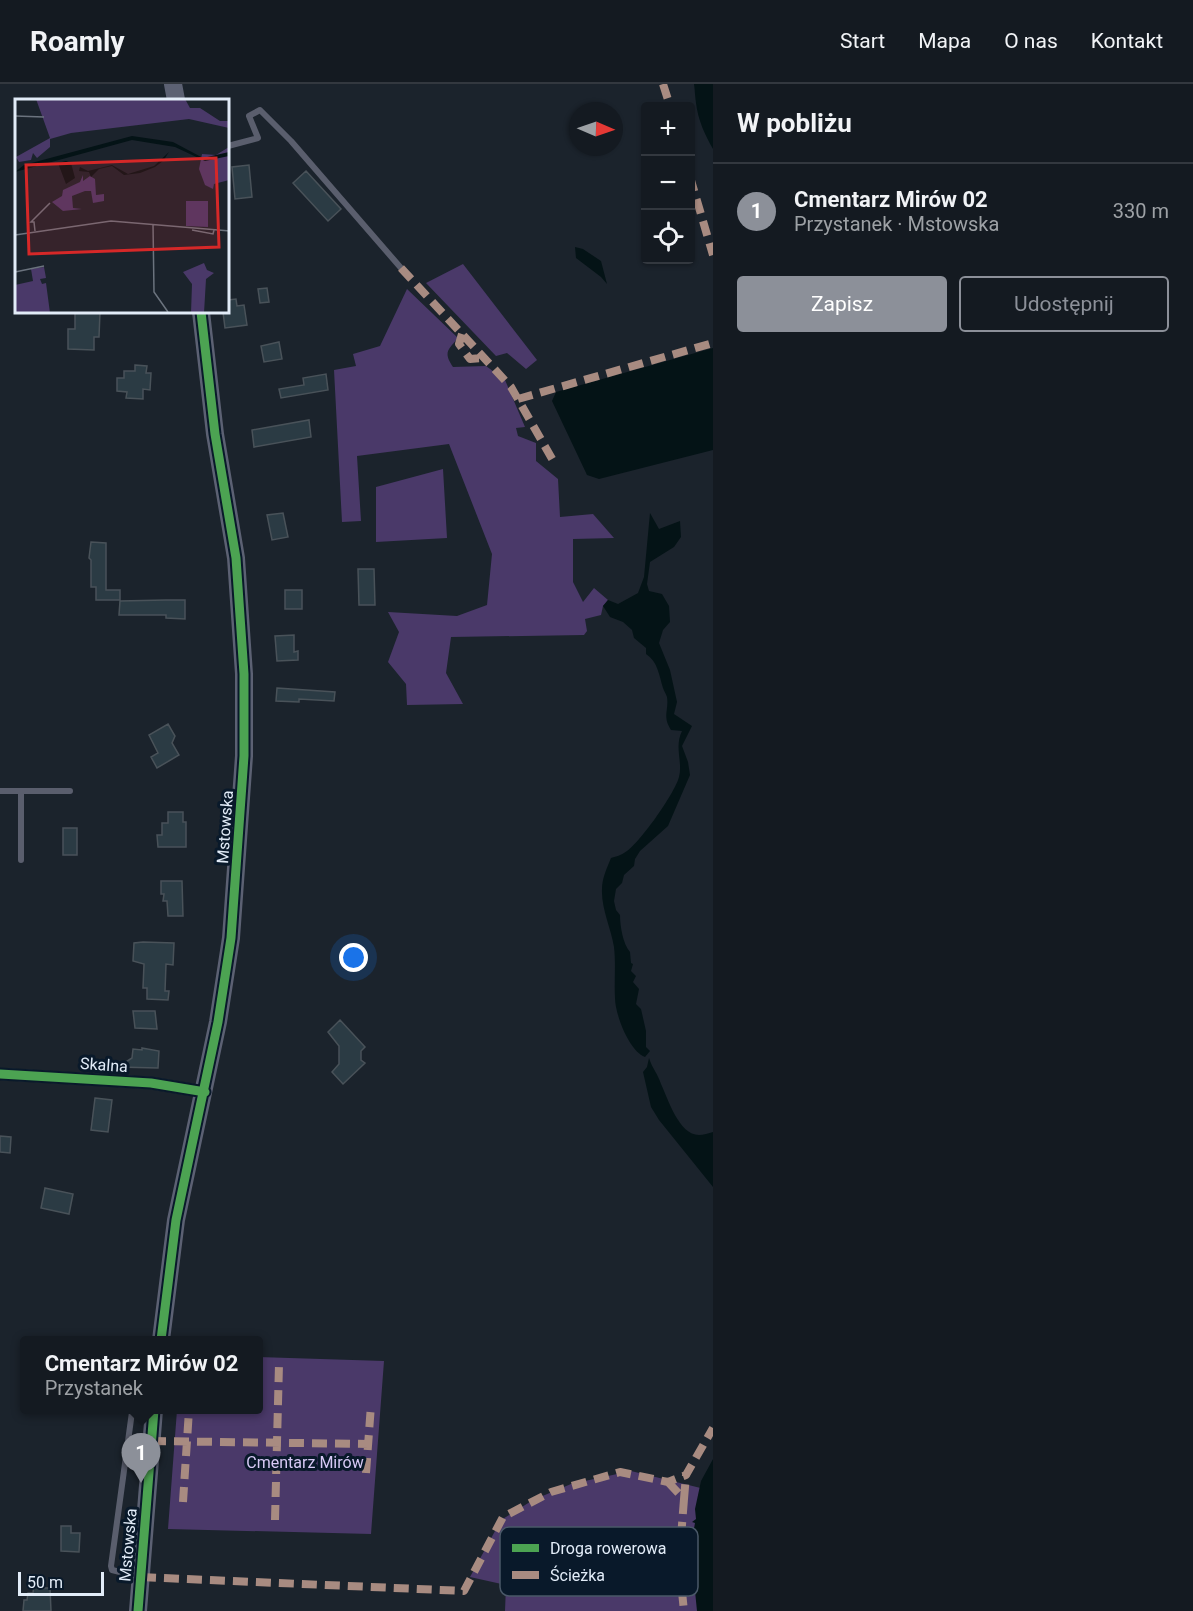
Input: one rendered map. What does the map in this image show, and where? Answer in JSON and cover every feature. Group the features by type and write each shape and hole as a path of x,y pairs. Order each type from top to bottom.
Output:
{"street":[{"path":"173,84 176,99"},
{"name":"Mstowska","path":"162,1336 176,1220 205,1092 231,938 244,756 244,686 236,558 215,434 201,314"},
{"name":"Skalna","path":"0,1074 151,1083 205,1092"},
{"name":"Mstowska","path":"138,1611 154,1414"}],"lane":[{"path":"230,145 258,138 249,116 260,110 291,141 401,268"},
{"path":"0,791 70,791"},
{"path":"21,791 21,860"},
{"path":"132,1414 111,1566 112,1570 141,1577"}],"green space":[{"path":"463,264 537,360 526,369 507,353 496,356 426,283"},
{"path":"407,289 458,338 448,351 448,358 453,367 486,366 505,380 525,427 516,428 518,436 536,443 536,461 558,479 560,517 593,514 614,538 573,539 573,582 583,602 594,588 608,600 603,606 601,615 585,619 587,631 584,635 451,637 446,673 463,704 407,705 406,684 388,662 399,632 388,612 457,616 487,605 492,554 449,444 357,456 361,521 342,522 334,370 356,366 353,354 380,346"},
{"path":"443,469 447,538 376,542 376,487"},
{"name":"Cmentarz Mirów","path":"263,1357 384,1361 371,1534 168,1529 177,1414 263,1414"},
{"path":"631,1471 713,1491 713,1611 505,1611 506,1596 698,1596 698,1527 500,1527 500,1584 470,1577 501,1520 533,1500 571,1484"}],"shaded area":[{"path":"694,84 713,84 713,149 698,115"},
{"path":"575,247 583,249 601,261 607,284 576,258"},
{"path":"713,348 713,450 599,479 587,475 552,401 556,392"},
{"path":"650,513 659,529 680,521 681,537 674,547 650,562 647,584 649,591 662,594 669,606 670,622 663,630 659,643 670,670 677,702 674,714 692,726 682,746 690,775 668,826 640,851 634,866 624,875 622,883 616,889 614,901 633,964 631,971 636,976 633,982 639,989 636,1004 641,1009 646,1031 646,1047 650,1051 645,1057 628,1040 617,1013 614,947 603,903 602,885 611,858 624,853 638,840 671,795 679,777 679,743 682,731 671,730 668,725 667,697 656,665 646,654 646,648 634,638 632,630 623,622 610,617 603,606 608,600 618,604 638,593 644,577"},
{"path":"649,1058 680,1123 692,1133 701,1135 713,1132 713,1187 651,1107 643,1072"},
{"path":"713,1459 713,1611 697,1611 696,1596 698,1596 698,1527 694,1527 695,1523 692,1522 696,1519 695,1509 701,1481"}],"building":[{"path":"249,165 252,197 235,199 232,167"},
{"path":"306,171 341,209 328,221 293,183"},
{"path":"267,288 269,302 260,303 258,289"},
{"path":"236,299 237,306 244,305 247,325 225,328 223,314 230,314 230,300"},
{"path":"75,314 100,314 99,337 94,337 94,350 68,349 68,329 75,329"},
{"path":"279,342 282,359 264,362 261,346"},
{"path":"135,365 147,366 146,373 151,373 150,390 143,389 143,399 126,398 127,392 117,391 117,378 124,378 124,371 135,371"},
{"path":"326,374 328,390 281,398 279,389 304,385 303,378"},
{"path":"309,420 311,437 254,447 252,430"},
{"path":"283,513 288,537 272,540 267,515"},
{"path":"91,542 106,543 106,590 120,590 120,600 96,600 96,587 91,587 91,560 89,558"},
{"path":"358,569 374,569 375,605 359,605"},
{"path":"285,590 302,590 302,609 285,609"},
{"path":"185,600 185,619 166,618 166,615 119,615 120,601"},
{"path":"294,635 294,652 298,651 298,660 277,661 275,636"},
{"path":"277,688 335,692 334,701 299,699 299,702 276,701"},
{"path":"168,724 175,736 172,743 179,755 157,768 151,757 158,753 149,735"},
{"path":"168,812 183,812 183,822 186,822 186,847 158,847 157,835 162,835 162,823 168,823"},
{"path":"63,828 77,828 77,855 63,855"},
{"path":"161,881 182,881 183,916 168,916 167,901 163,901 164,894 161,894"},
{"path":"134,943 174,943 173,965 166,964 165,991 169,991 168,1000 147,999 147,988 143,988 144,964 133,961"},
{"path":"133,1011 155,1011 157,1029 135,1028"},
{"path":"340,1020 365,1047 361,1051 361,1060 365,1063 343,1084 332,1072 339,1064 339,1046 328,1032"},
{"path":"142,1048 159,1051 158,1068 118,1067 132,1058 133,1049 142,1050"},
{"path":"95,1098 112,1100 108,1132 91,1130"},
{"path":"0,1136 11,1137 10,1153 0,1152"},
{"path":"45,1188 73,1194 69,1214 41,1208"},
{"path":"61,1526 71,1526 71,1533 80,1533 79,1552 61,1551"},
{"path":"34,1584 44,1584 44,1588 50,1588 51,1611 23,1611 24,1600 27,1600 28,1593 33,1593"}],"marked path":[{"path":"663,84 669,102"},
{"path":"695,194 713,255"},
{"path":"401,268 511,387 555,464"},
{"path":"462,334 459,344 470,359 484,358"},
{"path":"518,399 713,343"},
{"path":"275,1520 279,1364"},
{"path":"366,1473 371,1405"},
{"path":"183,1502 189,1414"},
{"path":"141,1577 464,1591 503,1517 551,1492 620,1472 668,1482 686,1475 713,1428"},
{"path":"151,1441 368,1444"},
{"path":"668,1482 684,1499 686,1475"},
{"path":"682,1527 684,1499"},
{"path":"682,1596 684,1611"}],"cycle path":[{"path":"162,1336 176,1220 218,1022 231,938 244,756 244,674 236,558 215,434 201,314"},
{"path":"0,1074 151,1083 205,1092"},
{"path":"138,1611 154,1414"}],"place":[{"name":"Cmentarz Mirów 02","path":"141,1483"}]}
